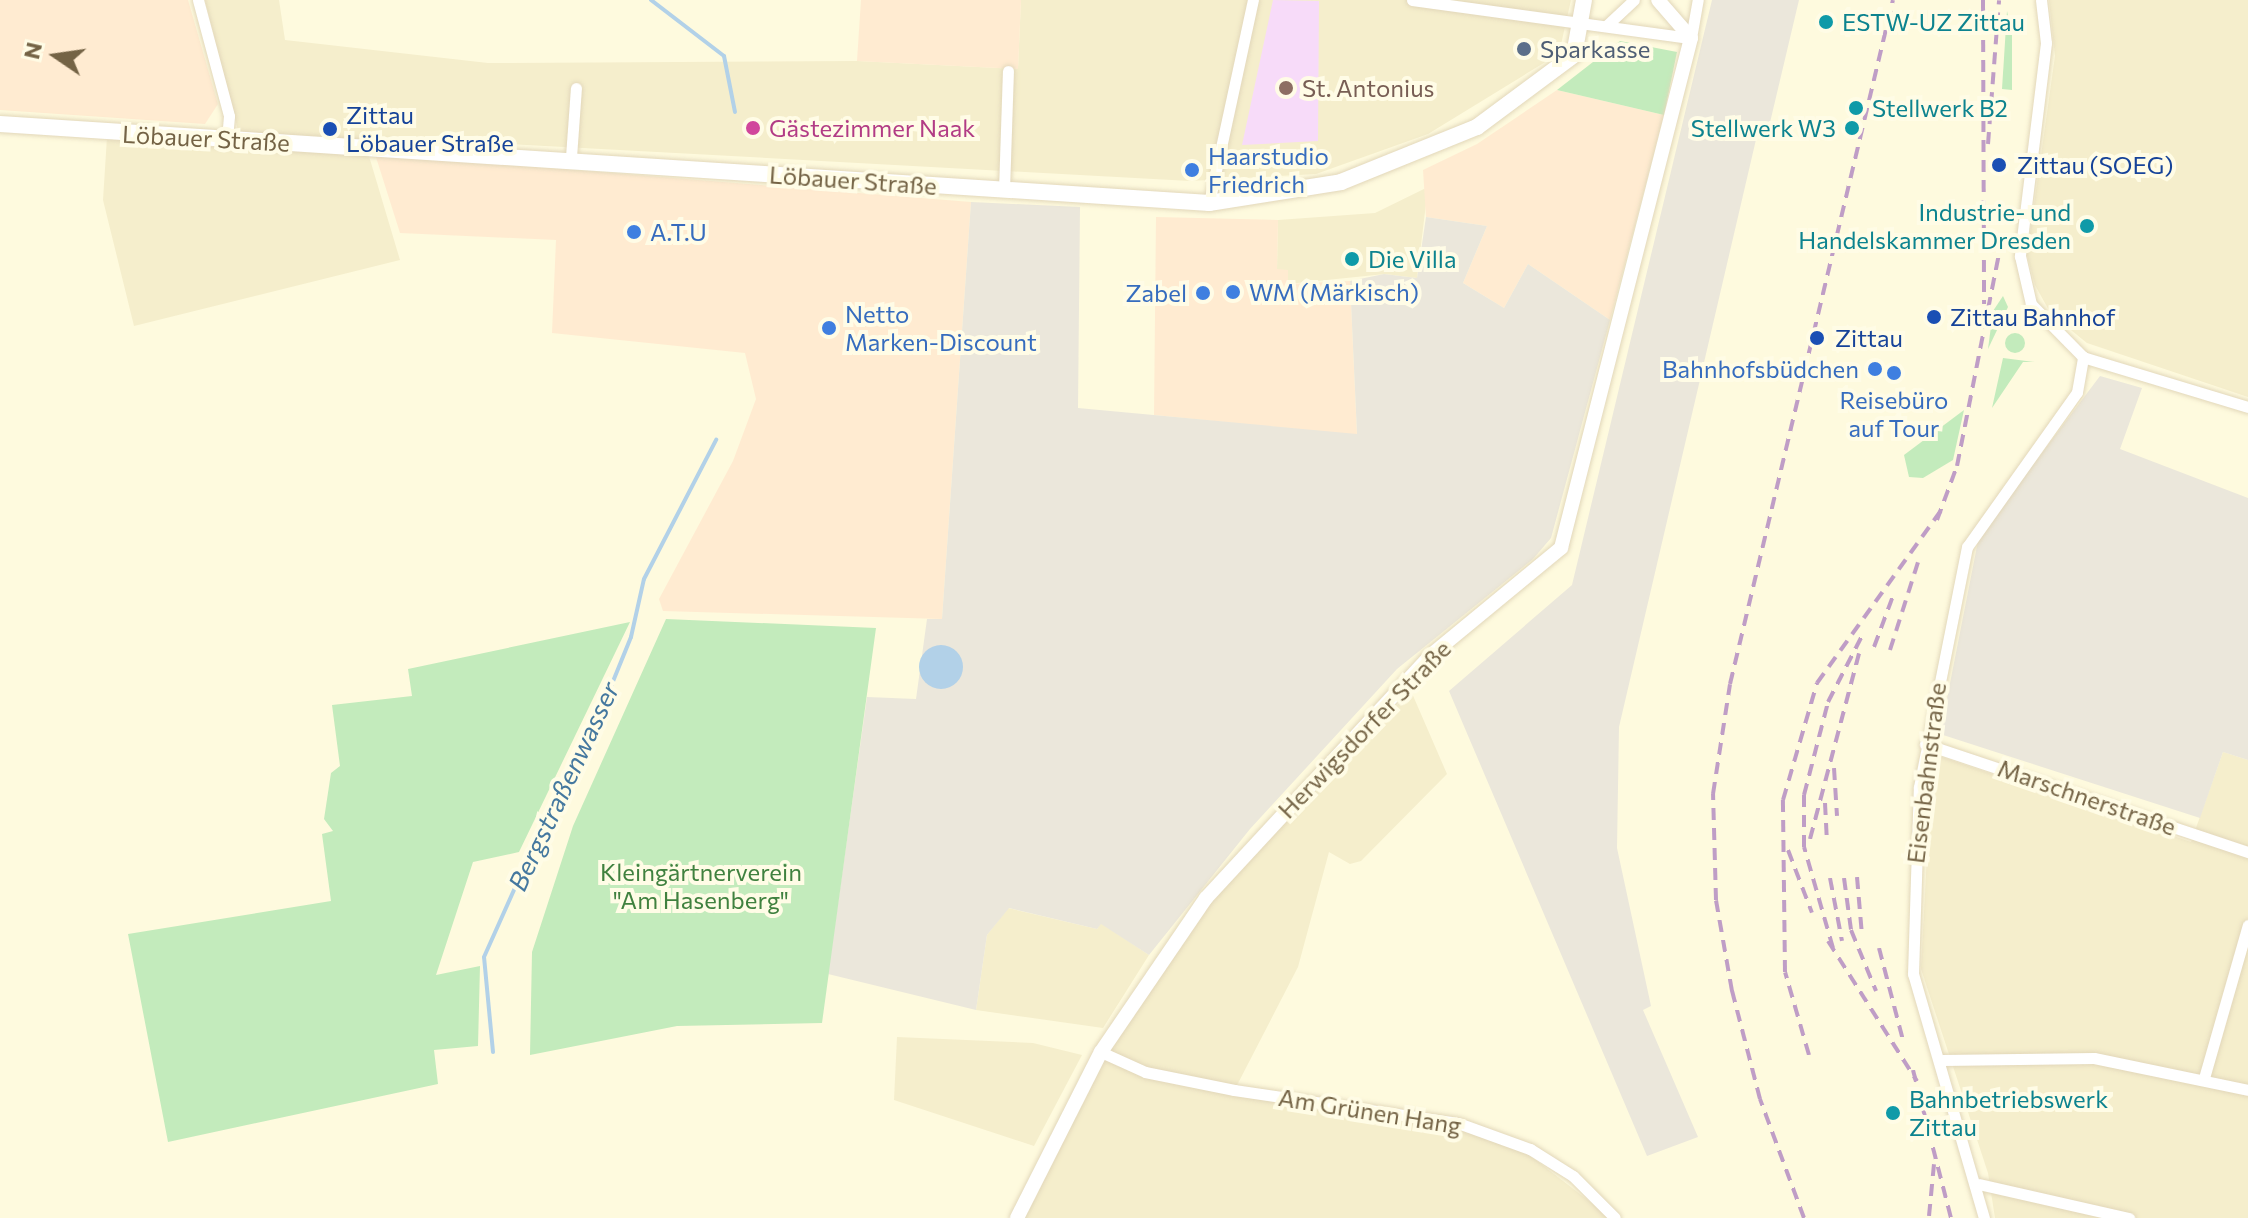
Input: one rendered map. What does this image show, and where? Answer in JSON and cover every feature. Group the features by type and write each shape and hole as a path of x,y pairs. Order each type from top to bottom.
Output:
{"main road":[{"name":"Löbauer Straße","path":"0,124 227,140 571,157 1209,203 1341,182 1452,139 1559,69 1574,55 1584,0"}],"street":[{"path":"198,0 229,116 227,140"},
{"path":"1209,203 1253,0"},
{"path":"1412,0 1691,38"},
{"path":"1606,26 1634,0"},
{"path":"1658,0 1691,38"},
{"path":"1691,38 1698,0"},
{"path":"2041,0 2046,43 2021,276 2041,318 2083,357 2248,407"},
{"name":"Herwigsdorfer Straße","path":"1017,1218 1101,1052 1153,968 1269,827 1430,656 1561,548 1691,38"},
{"path":"1004,190 1008,71"},
{"path":"571,157 576,88"},
{"name":"Eisenbahnstraße","path":"1984,1218 1979,1184 1943,1060 1916,988 1910,934 1925,744 1972,534 2077,392 2083,357"},
{"name":"Marschnerstraße","path":"1925,744 2248,852"},
{"path":"2204,1078 2248,925"},
{"name":"Am Grünen Hang","path":"1101,1052 1145,1072 1234,1090 1458,1123 1530,1149 1573,1176 1615,1218"},
{"path":"1943,1060 2094,1058 2204,1078 2248,1090"},
{"path":"1979,1184 2129,1218"}],"shaded area":[{"path":"0,0 188,0 218,104 205,124 0,110"},
{"path":"205,0 279,0 285,40 488,63 857,61 1018,69 1021,0 1571,0 1560,49 1547,61 1428,134 1316,174 1190,181 363,136 400,260 134,326 103,200 107,137 243,150"},
{"path":"861,0 1021,0 1018,69 857,61"},
{"name":"St. Antonius","path":"1273,0 1319,1 1318,141 1242,145"},
{"path":"1712,0 1799,0 1768,131 1758,131 1619,727 1617,848 1651,1006 1643,1010 1698,1137 1647,1156 1449,691 1572,585"},
{"path":"2049,0 2248,0 2248,397 2087,343 2051,314 2035,285 2027,255 2055,56"},
{"path":"1557,90 1664,115 1610,320 1528,264 1504,308 1463,283 1487,226 1426,217 1423,170 1477,144"},
{"path":"375,154 971,202 942,619 663,611 659,599 733,461 756,399 745,353 552,333 556,240 400,233"},
{"path":"1428,187 1417,278 1385,274 1288,284 1277,270 1278,220 1375,213"},
{"path":"971,202 1080,207 1078,408 1357,434 1350,281 1384,274 1417,278 1426,217 1487,226 1463,283 1504,308 1528,264 1610,320 1551,538 1533,559 1397,669 1250,829 1149,955 1101,924 1097,929 1009,908 987,935 976,1010 828,974 867,697 916,699 927,619 942,619"},
{"path":"1156,217 1278,220 1277,269 1288,270 1288,284 1350,281 1357,435 1154,415"},
{"path":"2100,376 2142,388 2120,449 2248,498 2248,760 2223,752 2200,818 1940,734 1979,536"},
{"path":"1411,691 1447,774 1361,861 1350,864 1329,852 1298,967 1234,1091 1464,1131 1528,1154 1611,1218 1022,1218 1105,1050 1209,902"},
{"path":"2223,752 2248,760 2248,1218 1995,1218 1988,1173 1921,969 1932,761 1936,755 2191,842"},
{"path":"1008,908 1097,929 1101,923 1149,955 1103,1028 976,1010 987,935"},
{"path":"897,1037 1033,1043 1082,1055 1034,1146 894,1100"}],"green space":[{"path":"2007,11 2012,35 2012,90 2002,89"},
{"path":"1620,41 1677,52 1664,115 1557,90"},
{"path":"2003,296 2008,307 1988,349 1993,311"},
{"path":"2015,333 2022,336 2025,343 2022,350 2015,353 2008,350 2005,343 2008,336"},
{"path":"2003,358 2035,362 2023,362 1992,408"},
{"path":"1964,410 1953,460 1923,478 1909,477 1904,455"},
{"name":"Kleingärtnerverein \"Am Hasenberg\"","path":"666,619 876,628 822,1023 677,1026 530,1055 532,952 573,826"},
{"path":"630,622 519,852 473,862 436,975 480,966 478,1046 434,1050 438,1084 168,1142 128,934 331,901 322,834 333,831 324,819 331,773 340,766 332,705 412,696 408,669"}],"water":[{"path":"941,645 956,652 963,667 956,682 941,689 926,682 919,667 926,652"}],"waterway":[{"name":"Bergstraßenwasser","path":"651,0 724,56 735,112"},
{"name":"Bergstraßenwasser","path":"493,1052 484,957 563,780 579,765 631,637 644,579 716,440"}],"railway":[{"path":"1804,1218 1760,1099 1732,991 1716,900 1713,794 1730,684 1893,0"},
{"path":"1983,0 1984,304"},
{"path":"1988,144 1999,0"},
{"path":"1937,520 1957,466 2000,248"},
{"path":"1809,1055 1785,972 1783,800 1817,683 1942,509"},
{"path":"1890,650 1920,556"},
{"path":"1874,647 1893,596"},
{"path":"1833,948 1804,847 1804,795 1828,702 1864,632"},
{"path":"1810,839 1859,653"},
{"path":"1834,768 1837,816"},
{"path":"1825,803 1827,843"},
{"path":"1788,850 1812,913"},
{"path":"1857,877 1862,935"},
{"path":"1830,878 1842,941"},
{"path":"1844,878 1851,930 1876,991"},
{"path":"1828,941 1917,1081"},
{"path":"1879,948 1903,1040"},
{"path":"1913,1070 1951,1218"},
{"path":"1929,1216 1934,1164"}],"place":[{"name":"ESTW-UZ Zittau","path":"1826,22"},
{"name":"Sparkasse","path":"1524,49"},
{"name":"St. Antonius","path":"1286,88"},
{"name":"Stellwerk B2","path":"1856,108"},
{"name":"Gästezimmer Naak","path":"753,128"},
{"name":"Stellwerk W3","path":"1852,128"},
{"name":"Zittau Löbauer Straße","path":"330,129"},
{"name":"Zittau (SOEG)","path":"1999,165"},
{"name":"Haarstudio Friedrich","path":"1192,170"},
{"name":"Industrie- und Handelskammer Dresden","path":"2087,226"},
{"name":"A.T.U","path":"634,232"},
{"name":"Die Villa","path":"1352,259"},
{"name":"WM (Märkisch)","path":"1233,292"},
{"name":"Zabel","path":"1203,293"},
{"name":"Zittau Bahnhof","path":"1934,317"},
{"name":"Netto Marken-Discount","path":"829,328"},
{"name":"Zittau","path":"1817,338"},
{"name":"Bahnhofsbüdchen","path":"1875,369"},
{"name":"Reisebüro auf Tour","path":"1894,373"},
{"name":"Bahnbetriebswerk Zittau","path":"1893,1113"}]}
